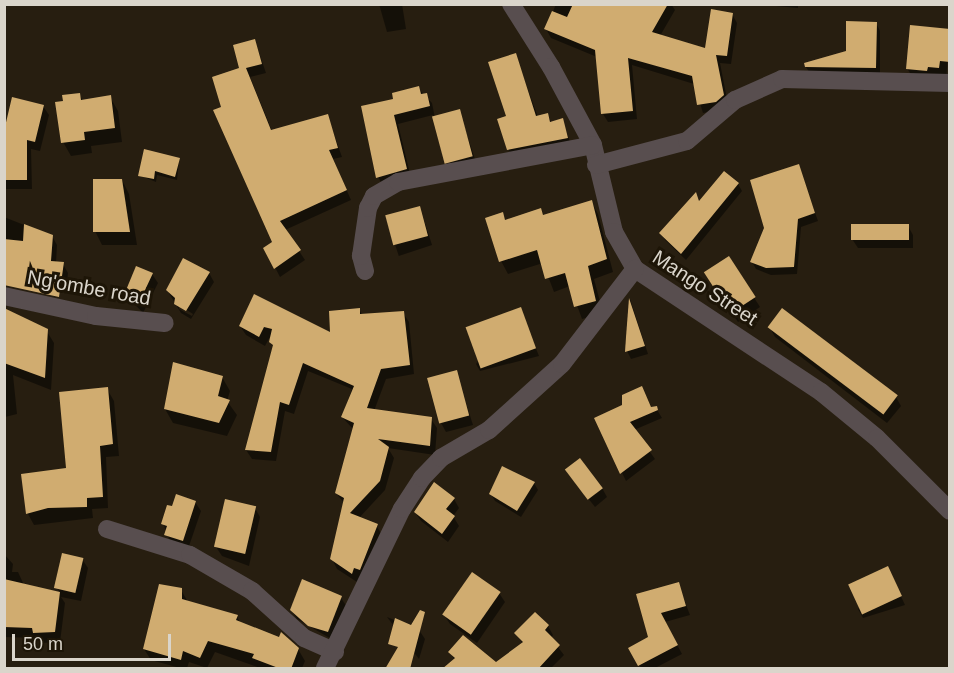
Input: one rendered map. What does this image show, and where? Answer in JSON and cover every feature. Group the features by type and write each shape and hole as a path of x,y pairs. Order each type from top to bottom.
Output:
{"street":[{"name":"Mango Street","path":"511,4 551,67 593,145 614,232 635,269 821,392 878,438 950,510"},
{"path":"596,165 687,141 735,100 782,79 950,83"},
{"path":"365,271 361,256 368,208 374,196 398,182 593,145"},
{"path":"325,669 402,509 422,478 441,458 489,430 554,372 635,269"},
{"name":"Ng'ombe road","path":"4,296 96,316 165,323"},
{"path":"106,529 190,555 252,591 304,638 335,652"}],"building":[{"path":"573,4 668,4 652,32 705,48 711,9 733,13 727,56 716,55 724,95 716,102 697,105 692,76 628,58 633,111 601,114 595,50 544,29 552,11 567,17"},
{"path":"846,21 877,22 876,68 805,67 804,63 846,51"},
{"path":"910,25 950,29 950,62 940,61 939,68 928,67 927,71 906,69"},
{"path":"255,39 262,64 246,68 271,130 328,114 338,148 329,150 347,190 280,221 301,250 274,269 263,248 272,242 213,110 221,107 212,77 239,68 233,45"},
{"path":"516,53 536,116 548,113 550,122 563,118 568,138 507,150 497,119 506,116 488,62"},
{"path":"419,86 421,94 427,93 430,106 394,115 407,169 376,178 361,106 393,99 392,93"},
{"path":"80,93 81,100 111,95 115,128 84,132 85,140 61,143 55,102 63,101 62,95"},
{"path":"12,97 44,105 35,142 27,140 27,180 4,180 4,131"},
{"path":"460,109 473,156 445,164 432,117"},
{"path":"144,149 180,158 175,177 155,171 154,179 138,176"},
{"path":"799,164 815,213 798,219 794,267 766,268 750,262 764,228 750,180"},
{"path":"724,171 739,183 681,254 659,233 696,192 699,201"},
{"path":"93,179 122,179 130,232 93,232"},
{"path":"592,200 607,259 588,266 596,301 574,307 565,273 545,279 537,250 499,262 485,218 503,212 505,220 541,208 543,215"},
{"path":"420,206 428,236 393,245 385,215"},
{"path":"24,224 53,235 51,261 64,262 59,297 4,285 4,239 23,241"},
{"path":"851,224 909,224 909,240 851,240"},
{"path":"729,256 756,297 731,313 704,272"},
{"path":"183,258 210,272 186,311 174,304 175,298 166,290"},
{"path":"136,266 153,273 138,305 124,295"},
{"path":"254,294 330,332 329,311 360,308 360,314 404,311 410,365 381,369 367,408 432,417 430,446 378,439 389,447 380,481 350,513 378,524 360,570 354,568 352,574 330,559 344,498 335,493 354,423 341,417 354,386 303,363 289,405 280,402 271,452 245,450 273,345 269,342 272,329 264,327 259,337 239,326"},
{"path":"629,298 645,346 625,352 626,337"},
{"path":"521,307 536,348 481,369 466,327"},
{"path":"4,308 48,329 45,378 4,363"},
{"path":"782,308 898,395 883,414 768,327"},
{"path":"173,362 223,376 218,396 230,400 219,423 164,409"},
{"path":"457,370 469,415 439,423 427,378"},
{"path":"642,386 651,407 657,406 658,410 630,422 652,450 620,474 594,418 622,405 622,395"},
{"path":"108,387 113,444 100,446 103,497 87,498 87,507 48,508 26,514 21,474 66,468 59,392"},
{"path":"580,458 603,488 588,500 565,469"},
{"path":"502,466 535,482 517,511 489,494"},
{"path":"434,482 455,498 446,509 455,516 442,534 414,512"},
{"path":"176,494 196,501 183,541 164,535 167,526 161,524 167,505 172,506"},
{"path":"225,499 256,506 245,554 214,547"},
{"path":"62,553 83,558 75,593 54,588"},
{"path":"888,566 902,596 862,615 848,585"},
{"path":"472,572 501,592 471,635 442,615"},
{"path":"4,579 60,592 55,632 33,633 32,628 4,627"},
{"path":"302,579 342,596 328,632 308,626 290,610"},
{"path":"679,582 686,606 661,613 678,645 638,666 628,648 648,637 636,594"},
{"path":"159,584 182,588 182,599 238,615 236,620 279,637 281,632 299,648 291,669 281,669 252,658 254,654 208,641 200,658 183,651 181,660 143,649"},
{"path":"420,610 425,612 410,669 385,669 398,647 388,644 395,618 411,625"},
{"path":"535,612 549,625 545,630 560,645 538,669 442,669 455,658 448,652 463,635 496,662 523,642 514,633"}]}
